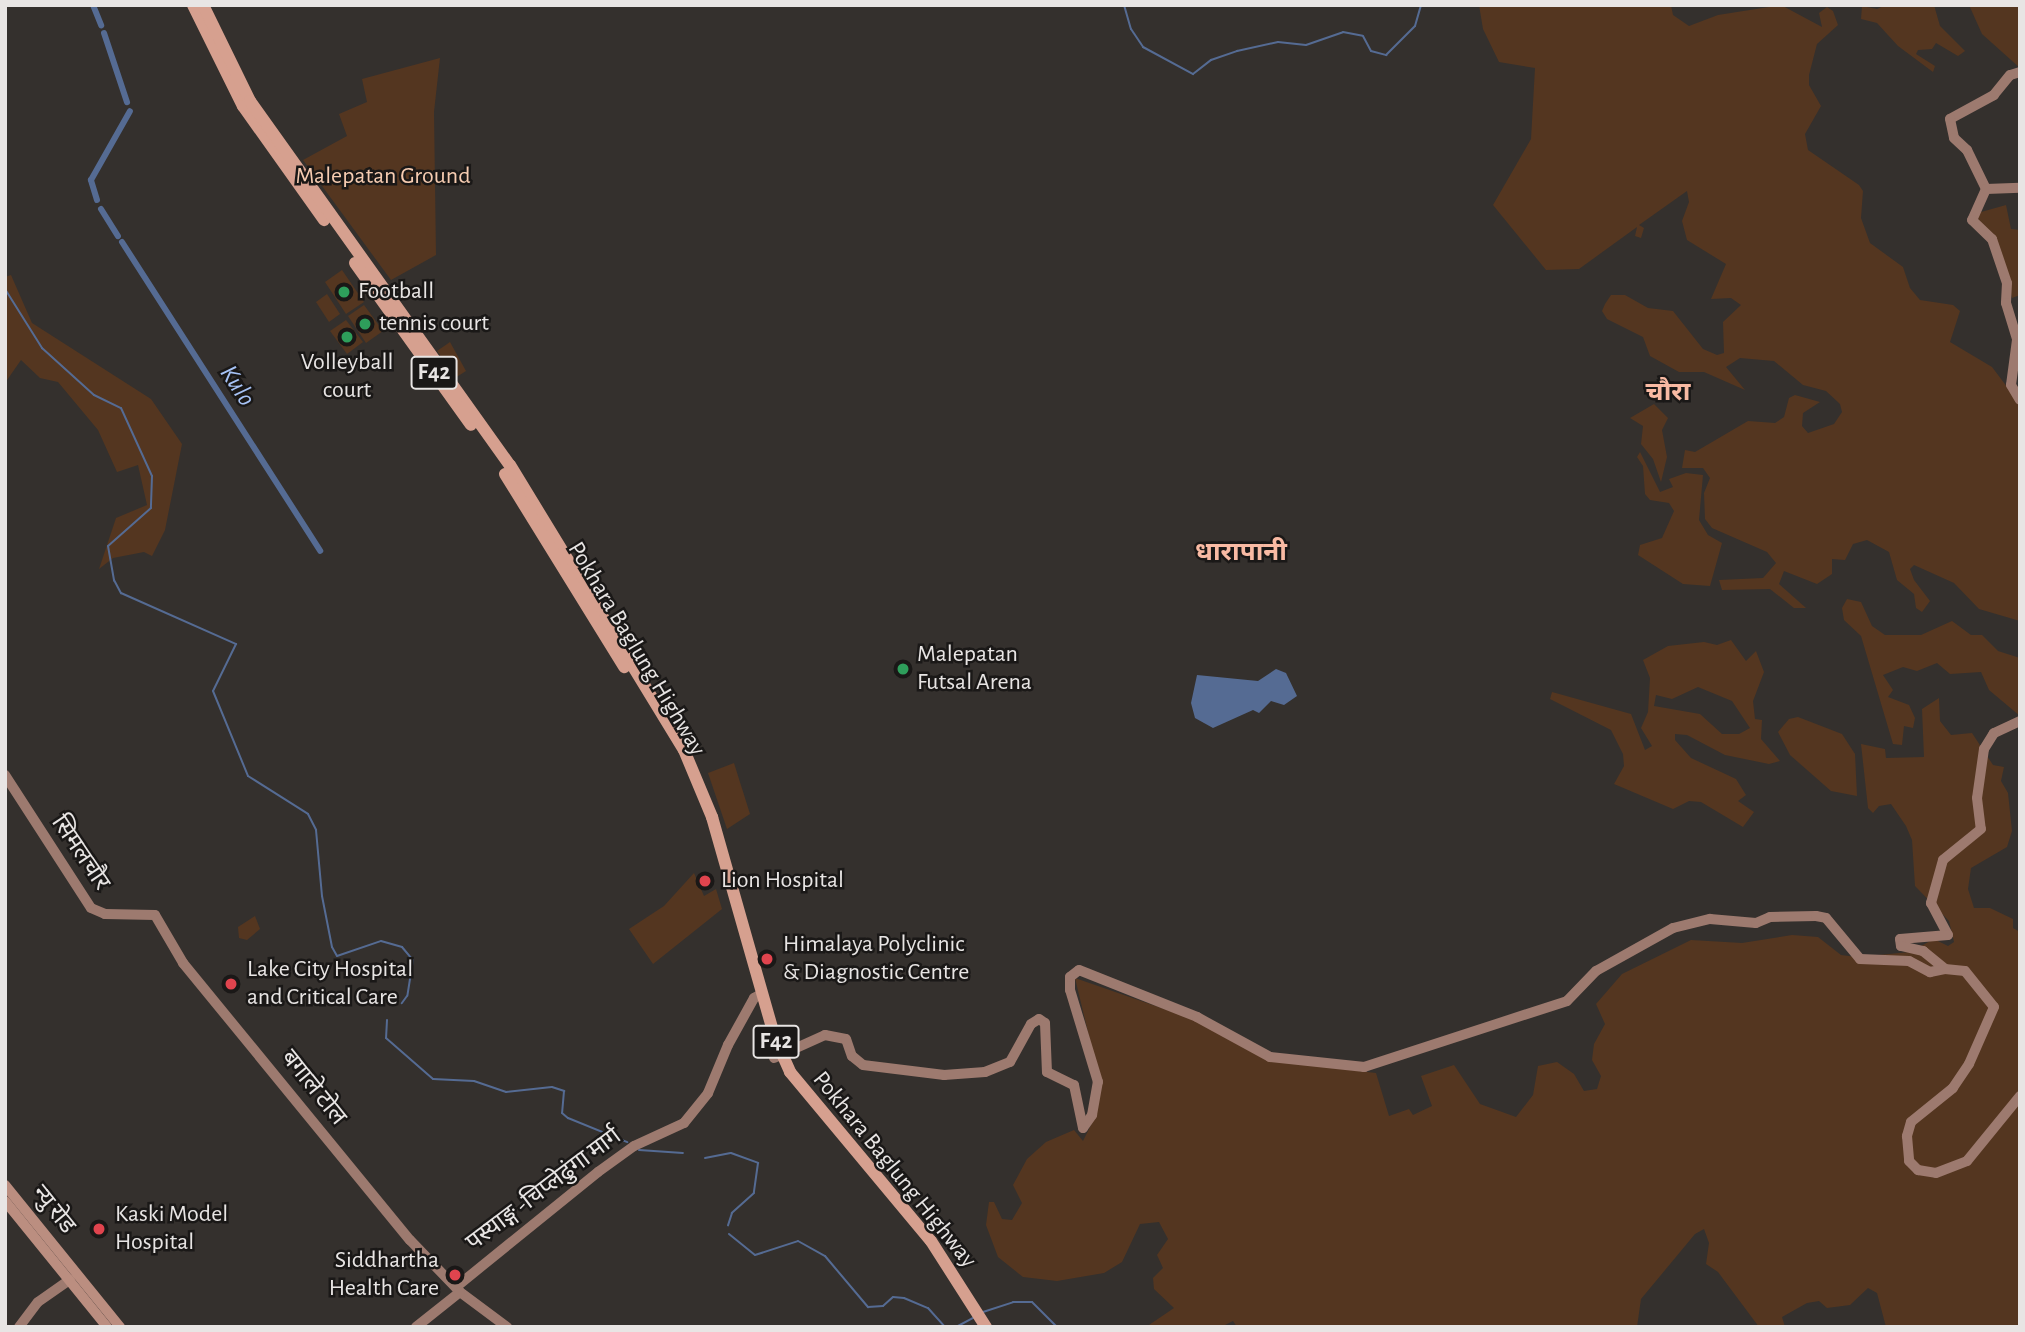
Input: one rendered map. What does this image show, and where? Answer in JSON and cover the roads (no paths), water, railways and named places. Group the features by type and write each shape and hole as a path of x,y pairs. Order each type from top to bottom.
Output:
{"highway":[{"name":"Pokhara Baglung Highway","path":"193,5 243,106 502,468 672,744 702,812 778,1057 799,1098 966,1296 986,1327"},
{"name":"Pokhara Baglung Highway","path":"203,5 250,101 510,465 678,740 712,817 757,996"}],"main road":[{"name":"न्यु रोड","path":"5,1185 120,1327"},
{"name":"न्यु रोड","path":"5,1201 107,1327"}],"street":[{"path":"1986,189 1967,150 1954,138 1950,119 1994,95 2010,75 2020,72"},
{"path":"1986,189 2020,188"},
{"path":"1986,189 1972,220 1992,239 2007,283 2007,303 2017,344 2011,385 2020,400"},
{"path":"1945,969 1923,951 1901,946 1900,939 1948,935 1931,903 1943,860 1981,829 1977,798 1984,748 1994,733 2020,721"},
{"name":"सिमलचौर","path":"5,775 91,908 105,914 144,911"},
{"name":"बगाले टोल","path":"144,911 155,915 178,955 224,1014 410,1240 458,1289 508,1327"},
{"path":"778,1057 790,1048 825,1035 846,1039 852,1055 863,1065 944,1075 985,1072 1010,1062 1031,1024 1039,1019 1045,1023 1047,1072 1074,1085 1083,1128 1092,1115 1097,1082 1070,990 1070,977 1079,971 1205,1021 1270,1057 1364,1067 1567,1001 1596,971 1673,928 1710,919 1756,923 1770,917 1816,916 1826,918 1860,959 1909,961 1930,972 1959,968 1971,975 1992,1001 1993,1014 1953,1088 1911,1122 1906,1136 1909,1161 1918,1170 1936,1173 1967,1161 2020,1096"},
{"name":"पस्याङ्ग -चिप्लेढुंगा मार्ग","path":"416,1327 598,1172 634,1146 689,1118 708,1093 757,996"},
{"path":"19,1327 38,1302 69,1280"}],"water":[{"path":"1276,669 1286,673 1297,696 1284,705 1271,701 1259,713 1253,710 1213,728 1195,718 1191,703 1197,675 1258,681"}],"waterway":[{"name":"Kulo","path":"93,5 101,25"},
{"path":"1124,5 1131,29 1143,47 1193,74 1211,60 1237,51 1278,42 1306,45 1343,32 1363,36 1371,51 1386,55 1415,26 1421,5"},
{"name":"Kulo","path":"104,33 127,102"},
{"name":"Kulo","path":"97,200 91,180 130,111"},
{"path":"5,136 5,154"},
{"name":"Kulo","path":"101,209 118,236"},
{"name":"Kulo","path":"122,242 320,551"},
{"path":"5,289 42,348 94,395 121,408 152,476 151,508 108,546 114,580 121,593 236,644 213,691 248,776 308,814 316,830 322,896 332,947 337,956 381,941 402,947 413,960 407,996 402,1003"},
{"path":"387,1020 386,1038 433,1079 474,1081 506,1092 552,1087 564,1091 562,1113 568,1118 627,1142"},
{"path":"639,1150 683,1153"},
{"path":"705,1158 731,1153 758,1163 754,1193 732,1213 728,1225"},
{"path":"729,1234 755,1255 798,1241 825,1256 868,1307 883,1306 893,1297 904,1298 928,1308 945,1327"},
{"path":"983,1312 1013,1302 1032,1302 1057,1327"},
{"path":"956,1327 975,1317"}],"place":[{"name":"Football","path":"344,292"},
{"name":"tennis court","path":"365,324"},
{"name":"Volleyball court","path":"347,337"},
{"name":"Malepatan Futsal Arena","path":"903,669"},
{"name":"Lion Hospital","path":"705,881"},
{"name":"Himalaya Polyclinic & Diagnostic Centre","path":"767,959"},
{"name":"Lake City Hospital and Critical Care","path":"231,984"},
{"name":"Kaski Model Hospital","path":"99,1229"},
{"name":"Siddhartha Health Care","path":"455,1275"}],"district":[{"name":"चौरा","path":"1668,393"},
{"name":"धारापानी","path":"1241,553"}],"park label":[{"name":"Malepatan Ground","path":"383,177"}]}
